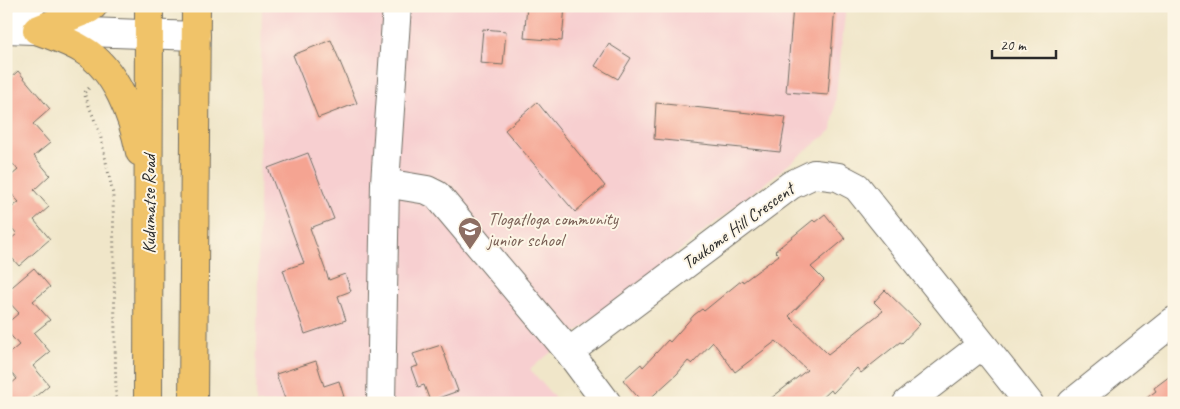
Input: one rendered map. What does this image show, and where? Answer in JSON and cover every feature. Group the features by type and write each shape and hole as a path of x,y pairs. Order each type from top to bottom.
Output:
{"main road":[{"path":"23,23 89,9 93,6"},
{"name":"Kudumatse Road","path":"148,403 149,6"},
{"path":"193,403 196,6"},
{"path":"23,23 84,50 109,72 124,102 138,144 149,199"}],"street":[{"path":"381,403 385,183 397,6"},
{"path":"23,23 148,34 196,36"},
{"name":"Taukome Hill Crescent","path":"569,352 791,185 814,174 838,177 858,187 1029,403"},
{"path":"385,183 427,190 437,195 569,352 607,403"},
{"path":"1072,403 1174,321"},
{"path":"907,403 982,345"}],"path":[{"path":"109,72 84,93 100,134 113,194 116,403"}],"shaded area":[{"name":"Tlogatloga community junior school","path":"262,6 846,6 832,130 530,369 559,403 256,403"}],"building":[{"path":"527,6 565,6 562,41 524,38"},
{"path":"793,6 835,6 828,95 786,92"},
{"path":"483,29 506,31 503,65 480,63"},
{"path":"331,40 357,103 318,118 293,55"},
{"path":"609,44 631,58 618,79 595,66"},
{"path":"18,71 50,109 33,124 50,143 34,156 50,175 34,190 49,207 34,220 50,239 19,266 6,251 6,243 17,234 6,221 6,212 19,202 6,188 6,180 18,170 6,156 6,82"},
{"path":"537,102 605,186 575,212 505,130"},
{"path":"656,103 786,117 780,152 654,139"},
{"path":"308,153 334,219 310,228 329,280 345,274 351,291 338,296 346,320 305,334 283,270 304,263 268,168"},
{"path":"825,214 845,239 811,267 824,280 789,316 828,354 883,311 874,302 885,290 920,324 902,343 900,342 861,373 857,368 833,393 831,390 817,403 765,403 807,370 776,341 735,372 713,342 692,364 688,361 677,374 643,403 623,380 641,364 643,367 668,340 670,342 694,315 702,309 704,311 742,280 743,282 779,255 775,251 813,220 815,222"},
{"path":"34,268 50,287 33,301 50,320 34,333 50,352 33,366 49,385 28,403 6,403 6,388 17,379 6,366 6,356 19,345 6,330 6,324 19,313 6,299 6,292"},
{"path":"441,345 458,391 430,401 424,385 418,387 411,368 418,366 413,354"},
{"path":"316,361 324,386 339,381 344,397 329,401 330,403 283,403 282,400 285,399 276,374"},
{"path":"1174,373 1174,403 1140,403 1156,391 1154,388"}],"place":[{"name":"Tlogatloga community junior school","path":"470,250"}]}
